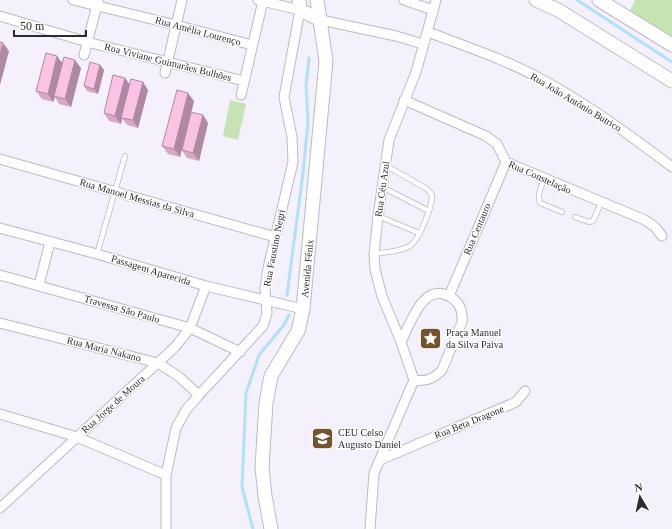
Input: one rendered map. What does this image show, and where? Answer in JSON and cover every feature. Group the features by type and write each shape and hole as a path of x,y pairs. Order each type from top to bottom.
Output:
{"street":[{"name":"Rua Amélia Lourenço","path":"73,0 98,3 252,45"},
{"path":"165,74 182,0"},
{"name":"Avenida Fênix","path":"271,529 262,467 266,403 271,376 298,331 303,309 326,61 318,0"},
{"path":"404,0 433,10"},
{"name":"Rua Céu Azul","path":"414,380 401,342 382,296 375,269 374,254 389,140 416,72 436,0"},
{"path":"536,0 570,18 672,81"},
{"path":"599,0 672,45"},
{"path":"241,95 261,1 300,5 320,20 396,36 423,44"},
{"path":"84,55 98,3"},
{"name":"Rua Faustino Negri","path":"166,529 166,475 176,428 186,410 198,395 263,326 267,313 266,279 294,162 292,137 284,97 300,5"},
{"name":"Rua Viviane Guimarães Bulhões","path":"0,16 87,42 244,81"},
{"name":"Rua João Antônio Butrico","path":"428,32 491,56 544,80 615,125 672,167"},
{"name":"Rua Constelação","path":"404,100 486,136 497,144 506,162 644,220 655,227 662,236"},
{"name":"Rua Manoel Messias da Silva","path":"0,159 275,237"},
{"name":"Rua Centauro","path":"449,296 506,162"},
{"name":"Passagem Aparecida","path":"0,228 97,254 206,286 303,309"},
{"path":"39,285 50,242"},
{"name":"Travessa São Paulo","path":"0,275 190,328 240,352"},
{"name":"Rua Jorge de Moura","path":"2,503 158,363 190,328 206,286"},
{"path":"370,529 372,482 387,443 414,380 422,381 437,376 442,370 462,322 461,308 456,301 449,296 436,294 425,299 419,306 401,342"},
{"name":"Rua Maria Nakano","path":"0,323 158,363 178,376 198,395"},
{"name":"Rua Beta Dragone","path":"380,460 516,402 525,391"},
{"path":"0,414 77,437 166,475"},
{"path":"387,443 408,447"}],"lane":[{"path":"97,254 125,156"},
{"path":"374,254 406,248 413,244 432,203 432,195 427,189 385,165"},
{"path":"544,179 539,191 538,198 540,203 562,212"},
{"path":"382,187 429,211"},
{"path":"575,217 589,222 593,221 601,203"},
{"path":"378,216 419,233"}],"green space":[{"path":"635,0 672,0 672,38 630,11"},
{"path":"230,100 246,104 238,140 223,136"}],"building":[{"path":"0,42 3,43 0,55"},
{"path":"46,53 57,56 48,94 36,91"},
{"path":"64,57 75,60 65,99 54,96"},
{"path":"90,62 100,65 94,89 84,86"},
{"path":"113,75 125,78 115,116 104,113"},
{"path":"131,79 143,82 133,120 121,118"},
{"path":"177,90 188,93 174,149 162,146"},
{"path":"191,112 203,115 193,153 182,150"}],"waterway":[{"path":"577,0 672,62"},
{"path":"287,295 308,122 306,85 309,58"},
{"path":"253,529 242,487 246,393 259,355 284,325 289,315"}],"place":[{"name":"Praça Manuel da Silva Paiva","path":"430,338"},
{"name":"CEU Celso Augusto Daniel","path":"323,438"}]}
